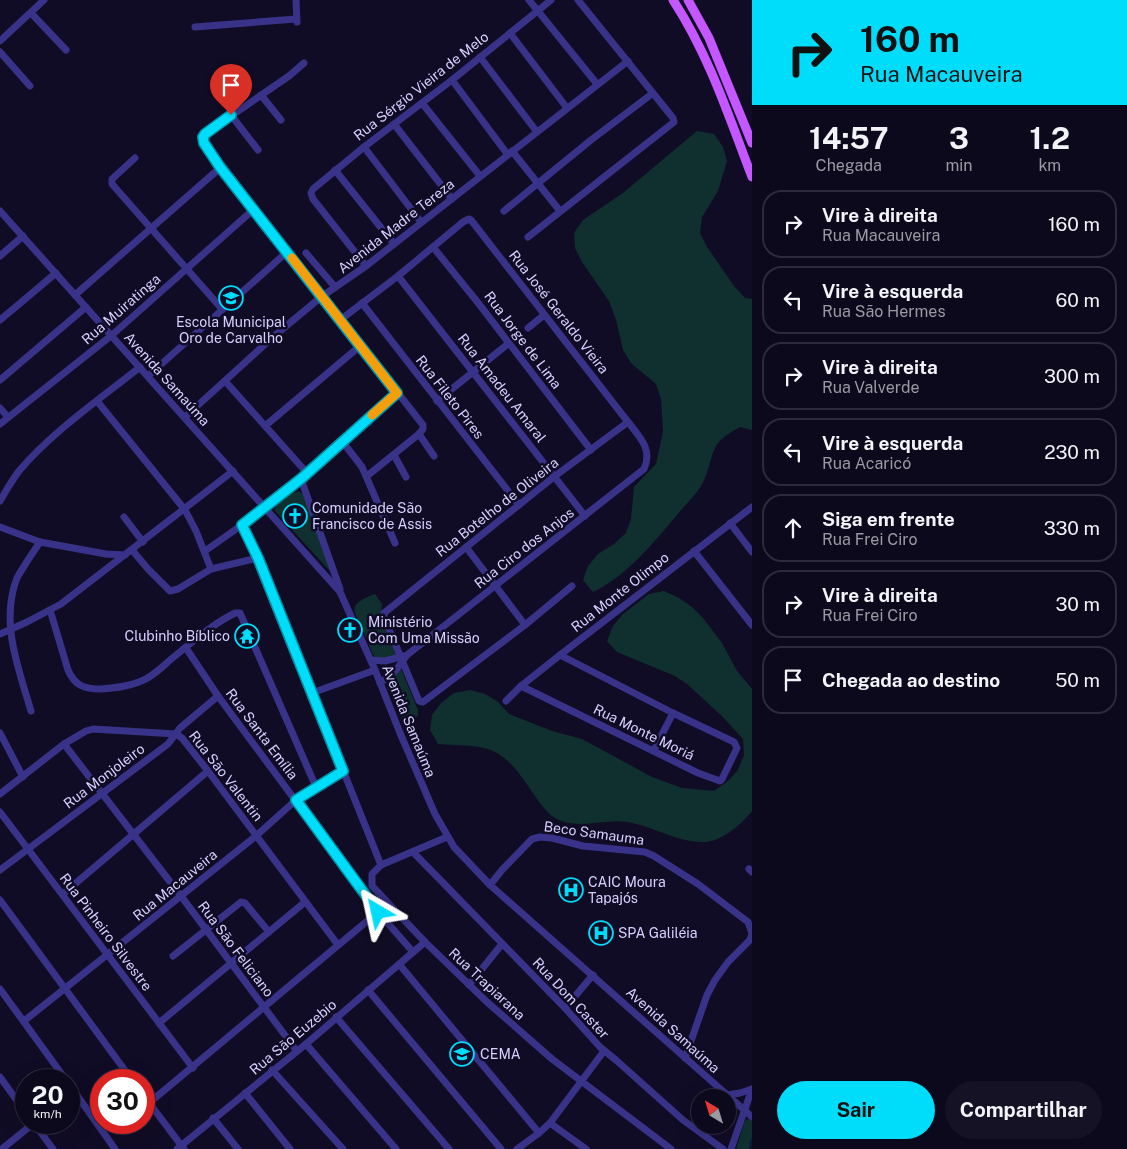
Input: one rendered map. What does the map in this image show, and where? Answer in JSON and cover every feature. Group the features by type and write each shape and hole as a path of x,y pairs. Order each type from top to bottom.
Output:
{"main road":[{"path":"673,0 694,36 711,72 752,177"},
{"path":"688,0 709,38 752,143"}],"street":[{"path":"0,41 44,0"},
{"path":"195,27 297,21 296,0"},
{"path":"529,0 597,84"},
{"name":"Rua Sérgio Vieira de Melo","path":"366,266 311,196 313,189 552,0"},
{"path":"528,237 674,122 673,118 578,0"},
{"path":"31,13 66,50"},
{"path":"510,33 567,108"},
{"path":"0,52 30,86"},
{"path":"480,57 537,132"},
{"name":"Avenida Madre Tereza","path":"184,417 273,337 321,297 366,266 628,61"},
{"path":"304,63 289,76 231,115 203,137 204,143 220,167 423,425 422,431 434,456"},
{"path":"452,80 510,153 539,183 560,211"},
{"path":"504,211 591,140 653,93"},
{"path":"261,95 281,120"},
{"path":"422,103 480,176"},
{"path":"231,115 258,150"},
{"path":"394,124 452,199"},
{"path":"364,147 421,222"},
{"path":"135,158 111,181 222,309"},
{"path":"75,295 220,167"},
{"path":"335,170 394,244"},
{"name":"Rua Muiratinga","path":"0,424 112,336 254,209"},
{"name":"Avenida Samaúma","path":"0,211 340,592 371,660 430,804 447,837 461,856 490,885 721,1089"},
{"name":"Rua José Geraldo Vieira","path":"433,247 469,219 474,222 628,422"},
{"path":"0,256 23,236"},
{"path":"344,317 433,247"},
{"name":"Rua Jorge de Lima","path":"433,247 590,450"},
{"path":"148,376 287,252"},
{"path":"306,253 335,287"},
{"path":"0,320 56,273"},
{"name":"Rua Amadeu Amaral","path":"398,276 585,516"},
{"name":"Rua Fileto Pires","path":"362,303 519,506"},
{"path":"0,380 86,307"},
{"path":"528,328 544,315"},
{"path":"437,400 509,343"},
{"path":"265,426 360,346"},
{"path":"0,500 30,459 96,401 140,367"},
{"path":"225,381 265,426 304,476 340,592"},
{"path":"205,551 266,508 397,393"},
{"path":"96,401 185,510 205,551 211,569"},
{"path":"0,408 8,417"},
{"name":"Rua Botelho de Oliveira","path":"403,658 384,615 555,476 628,422"},
{"name":"Rua Ciro dos Anjos","path":"380,683 391,674 403,658 644,469 648,460 647,449 628,422"},
{"path":"367,476 422,431"},
{"path":"342,441 356,458 367,476 395,543"},
{"path":"394,455 406,477"},
{"path":"0,634 50,610 77,593 233,471"},
{"name":"Rua Monte Olimpo","path":"506,701 560,654 752,507"},
{"path":"124,517 143,542"},
{"path":"730,523 752,552"},
{"path":"242,525 258,558 381,865 447,837"},
{"path":"0,527 40,542 106,554 125,555"},
{"path":"31,711 8,631 7,617 12,590 25,564 40,542"},
{"path":"466,547 524,625"},
{"path":"132,550 148,570 170,591 178,589 211,569 258,558"},
{"path":"694,551 752,625"},
{"path":"371,660 385,661 403,658 420,702 524,625 572,586"},
{"path":"50,610 72,680 85,688 114,688 140,682 155,673 213,626 237,612 242,616 316,787"},
{"name":"Rua Santa Emília","path":"186,648 218,696 378,912 413,952"},
{"path":"560,654 674,713 654,750"},
{"path":"385,661 391,674"},
{"path":"312,693 375,670"},
{"name":"Rua Monte Moriá","path":"521,686 698,773 720,781 731,764 737,745 674,713"},
{"name":"Rua Monjoleiro","path":"0,870 101,792 168,744 180,728 218,696"},
{"name":"Rua São Valentin","path":"0,794 64,744 86,731 93,729 176,734 182,738 208,771 338,945"},
{"path":"0,733 23,776"},
{"name":"Rua São Feliciano","path":"64,744 265,1006 296,1050"},
{"path":"63,894 208,771"},
{"name":"Rua Macauveira","path":"24,1022 256,836 296,800 343,771"},
{"name":"Rua Pinheiro Silvestre","path":"0,812 193,1068"},
{"name":"Beco Samauma","path":"490,885 532,839 540,837 552,838 591,847 645,852 698,884 748,922 752,933 750,940 728,962 715,980 707,995 685,1058"},
{"name":"Rua Dom Caster","path":"413,852 565,1008 594,1042 683,1120 723,1149"},
{"name":"Rua Trapiarana","path":"381,865 372,874 372,886 425,942 469,985 552,1059 671,1149"},
{"path":"0,900 124,1069"},
{"path":"173,956 244,902 269,932"},
{"path":"159,1024 306,902"},
{"path":"155,1098 378,912"},
{"name":"Rua São Euzebio","path":"181,1148 213,1118 296,1050 306,1044 425,942"},
{"path":"469,985 502,944"},
{"path":"399,964 539,1134"},
{"path":"565,1008 593,975"},
{"path":"0,989 58,1069"},
{"path":"368,990 501,1149"},
{"path":"336,1017 449,1149"},
{"path":"306,1044 396,1149"},
{"path":"517,1149 539,1134 550,1122 604,1051"},
{"path":"272,1070 343,1149"},
{"path":"0,1077 15,1098"},
{"path":"736,1094 752,1089"},
{"path":"731,1149 752,1089"},
{"path":"245,1093 290,1149"},
{"path":"80,1100 115,1149"},
{"name":"Avenida Samaúma","path":"736,1102 752,1117"},
{"path":"155,1111 181,1148"},
{"path":"213,1118 238,1149"},
{"path":"550,1122 586,1149"},
{"path":"2,1149 20,1134"},
{"path":"42,1134 53,1149"}],"green space":[{"path":"697,131 714,134 723,147 727,161 718,191 702,217 700,233 707,247 734,286 745,298 752,299 752,430 740,427 721,440 716,446 702,484 694,496 639,558 617,577 593,592 583,580 588,566 598,554 614,544 626,533 631,519 634,487 656,464 663,432 661,399 656,384 631,363 623,350 616,320 609,301 582,262 575,248 574,233 583,220 623,193"},
{"path":"298,491 302,493 319,532 327,553 329,570 274,510 281,501"},
{"path":"664,591 692,607 703,618 722,643 737,671 752,689 752,811 731,831 718,839 695,842 627,822 579,824 561,821 545,809 516,770 498,753 478,747 438,744 430,730 432,715 441,703 454,693 470,690 485,694 498,702 509,714 552,731 582,739 652,777 682,788 714,791 728,781 738,770 744,755 743,739 722,716 687,684 675,676 617,652 607,641 613,626 623,614 649,594"},
{"path":"375,594 382,604 381,614 396,655 387,659 373,655 355,610 355,606 359,602"},
{"path":"401,669 418,710 418,716 404,723 387,687 389,680"},
{"path":"747,1119 752,1120 752,1137 749,1149 736,1149 744,1123"}],"waterway":[{"path":"750,1149 752,1139"}],"slow traffic":[{"path":"292,258 397,393 372,415"}],"place":[{"name":"Escola Municipal Oro de Carvalho","path":"231,298"},
{"name":"Comunidade São Francisco de Assis","path":"295,516"},
{"name":"Ministério Com Uma Missão","path":"350,630"},
{"name":"Clubinho Bíblico","path":"247,636"},
{"name":"CAIC Moura Tapajós","path":"571,890"},
{"name":"SPA Galiléia","path":"601,933"},
{"name":"CEMA","path":"462,1054"}],"route":[{"path":"231,115 205,134 203,137 204,143 220,167 397,393 302,478 242,525 258,558 343,771 296,800 378,912"}]}
